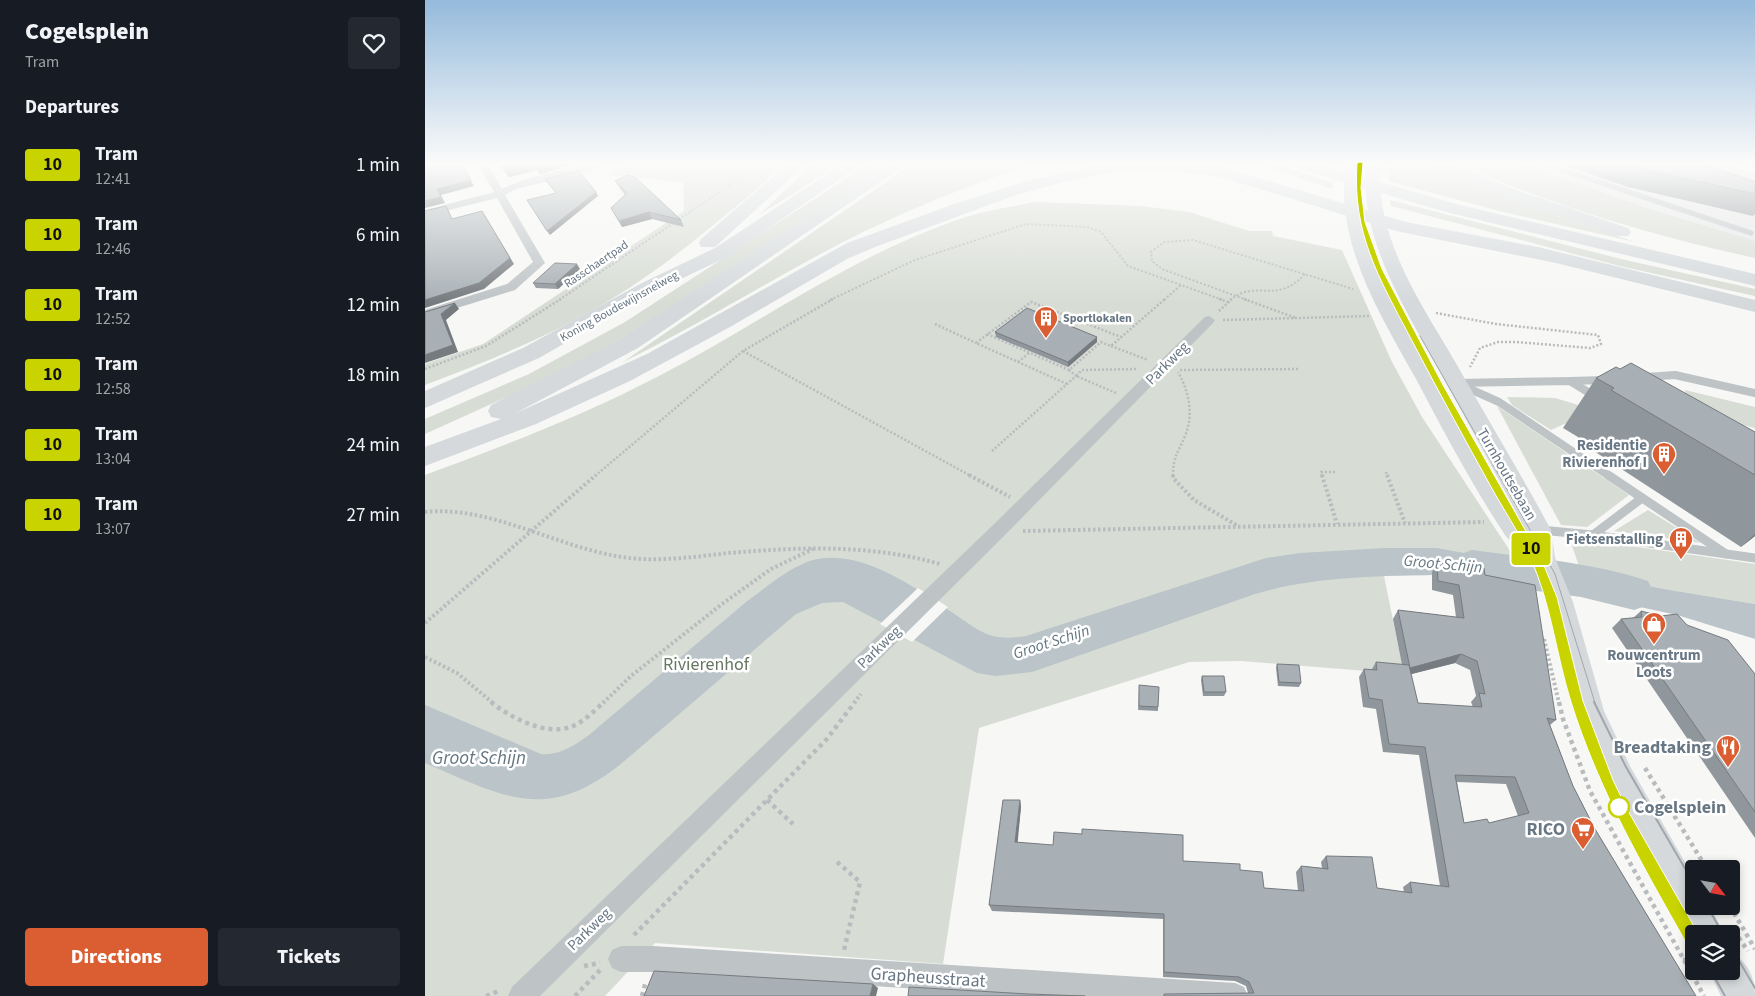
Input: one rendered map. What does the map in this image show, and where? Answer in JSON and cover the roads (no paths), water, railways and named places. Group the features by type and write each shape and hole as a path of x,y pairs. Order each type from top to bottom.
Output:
{"highway":[{"path":"649,287 700,250 746,209"},
{"name":"Koning Boudewijnsnelweg","path":"425,400 531,353 649,287 723,252 786,209"},
{"path":"425,450 629,342 831,209"},
{"path":"425,457 508,426 596,388 725,321 837,256 927,209"},
{"path":"837,256 901,227 955,209"},
{"path":"1344,209 1379,221 1555,258"},
{"path":"1375,209 1437,228 1555,258 1755,306"},
{"path":"1458,209 1755,280"},
{"path":"1554,209 1592,223 1697,253 1755,266"}],"main road":[{"name":"Turnhoutsebaan","path":"1351,209 1364,257 1398,330 1473,462 1515,531 1545,559"},
{"name":"Turnhoutsebaan","path":"1374,209 1391,264 1400,285 1460,376 1545,559"},
{"path":"1545,559 1585,699 1595,727 1689,925"},
{"path":"1743,996 1744,960"}],"street":[{"path":"425,213 439,209"},
{"path":"425,314 511,287 539,263 508,209"},
{"name":"Parkweg","path":"521,996 933,595 1209,320"},
{"name":"Grapheusstraat","path":"620,953 653,959 1235,996"}],"lane":[{"path":"1681,209 1751,233"},
{"path":"1640,377 1675,375 1755,394"},
{"path":"1460,376 1570,382 1610,381"},
{"path":"1460,376 1726,554"},
{"path":"1570,382 1603,402"},
{"path":"1545,559 1593,535 1642,498"},
{"path":"1593,535 1755,558"}],"water":[{"name":"Groot Schijn","path":"1385,548 1437,548 1518,563 1524,586 1432,572 1432,575 1343,578 1298,584 1255,594 1032,672 996,676 977,673 843,602 822,603 796,614 622,763 595,782 571,794 548,799 525,799 479,786 425,763 425,705 541,754 560,752 572,746 589,735 746,602 783,575 807,562 826,558 864,563 903,581 987,634 1003,638 1014,638 1026,636 1266,558 1300,553"},
{"path":"1581,572 1664,589 1755,604 1755,639 1677,615 1589,596"}],"waterway":[{"name":"Groot Schijn","path":"1472,566 1581,581 1634,593"}],"tram line":[{"name":"10","path":"1360,209 1365,235 1374,260 1395,304 1535,556 1557,617 1577,701 1607,783 1622,814 1685,925"},
{"path":"1363,209 1373,253 1395,307 1500,492 1542,573 1555,609 1578,703"},
{"path":"1420,336 1555,574 1595,703"},
{"path":"1578,702 1588,734 1614,795 1644,854 1685,925"},
{"path":"1594,702 1626,767 1685,869"},
{"path":"1712,915 1718,925"},
{"path":"1740,962 1755,988"},
{"path":"1716,980 1725,996"}],"place":[{"name":"Sportlokalen","path":"1046,339"},
{"name":"Residentie Rivierenhof I","path":"1664,475"},
{"name":"Fietsenstalling","path":"1681,560"},
{"name":"Rouwcentrum Loots","path":"1654,645"},
{"name":"Breadtaking","path":"1728,768"},
{"name":"Cogelsplein","path":"1619,807"},
{"name":"RICO","path":"1583,850"}],"park label":[{"name":"Rivierenhof","path":"706,664"}]}
